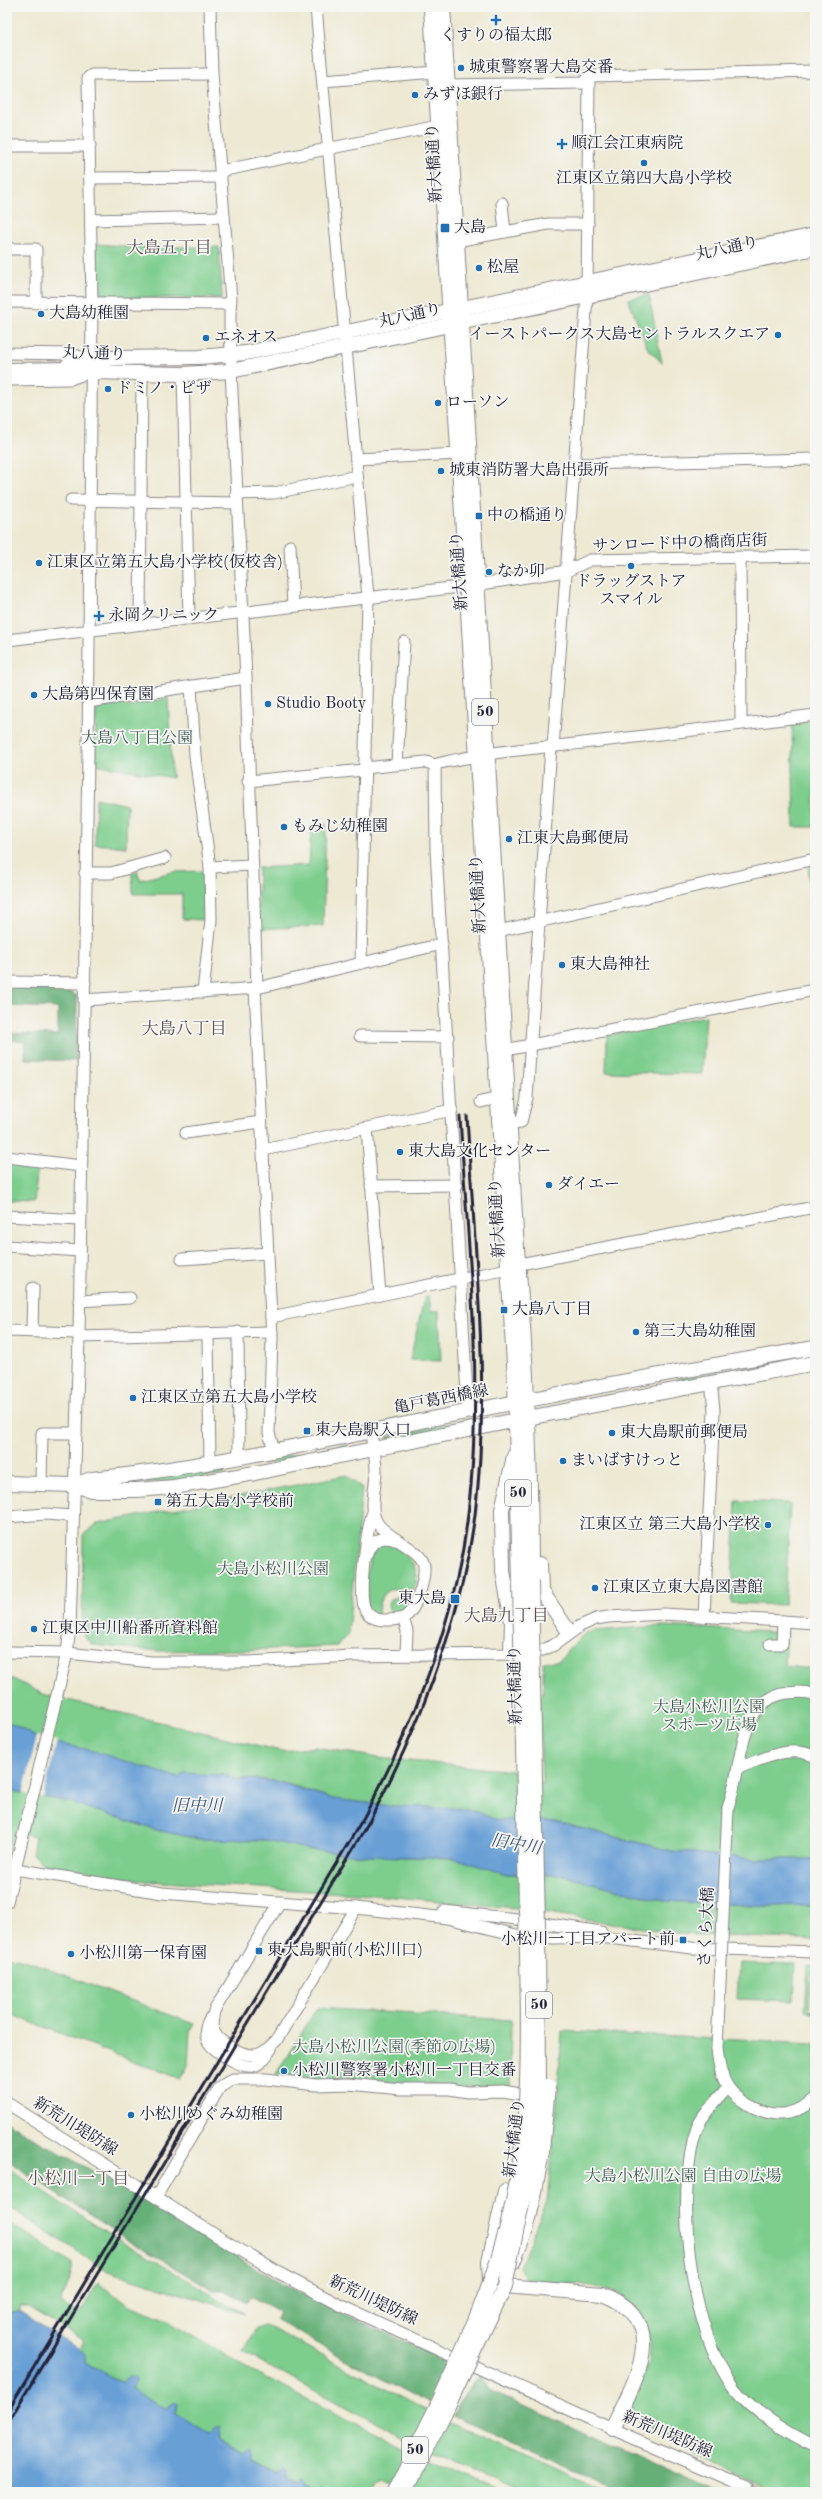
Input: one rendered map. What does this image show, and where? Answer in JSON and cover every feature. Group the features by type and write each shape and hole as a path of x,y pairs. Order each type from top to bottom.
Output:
{"main road":[{"name":"新大橋通り","path":"431,7 435,72 442,85 456,241 455,309"},
{"name":"新大橋通り","path":"443,7 442,85 438,126 455,309 473,584 498,1098 513,1267 523,1419 531,1454 526,1582"},
{"name":"丸八通り","path":"7,370 90,366 232,354 345,333 588,281 815,235"},
{"name":"丸八通り","path":"90,366 142,373 183,374 231,371 815,248"},
{"name":"新大橋通り","path":"456,324 460,454 473,584"},
{"name":"丸八通り","path":"7,364 74,367"},
{"name":"新大橋通り","path":"482,755 498,931 510,1123 513,1267"},
{"name":"亀戸葛西橋線","path":"73,1485 92,1479 210,1463 724,1363 815,1348"},
{"name":"亀戸葛西橋線","path":"7,1483 73,1485 91,1490 137,1490 174,1487 254,1474 373,1448 815,1363"},
{"name":"新大橋通り","path":"441,2410 499,2287 530,2164 539,2086 532,1928 526,1582 517,1445 523,1419"},
{"path":"511,1654 512,1622 503,1572 502,1510 509,1470 517,1445"},
{"path":"531,1454 540,1496 541,1590 569,1632"},
{"path":"223,1479 232,1472 232,1465 236,1458 242,1467 254,1474"},
{"name":"新大橋通り","path":"441,2410 490,2284 508,2223 520,2163 528,2086 532,1928"},
{"path":"499,2287 489,2277 489,2261 505,2191 517,2109 519,2028 532,1928"},
{"path":"465,2362 526,2230 534,2197 546,2111 548,2028 532,1928"},
{"path":"470,2334 480,2320 492,2292 495,2288 499,2287 602,2294 616,2300 630,2310 637,2322 643,2339 642,2360 612,2429"},
{"name":"50","path":"394,2492 441,2410"},
{"name":"50","path":"405,2492 441,2410"}],"street":[{"path":"210,7 212,74 230,304 236,499 246,678 248,781 261,1122 272,1332 269,1433 274,1450"},
{"path":"316,7 356,459 356,476 368,597 360,963"},
{"path":"323,81 435,72"},
{"path":"442,85 582,82 589,76 815,72"},
{"path":"7,1902 67,1653 79,1335 79,1251 85,983 90,366 92,303 88,78 92,75 212,74"},
{"path":"510,1123 521,1122 527,1098 552,747 576,464 588,281 589,76"},
{"path":"90,178 221,174 329,148 438,126"},
{"path":"7,146 90,146"},
{"path":"502,203 504,232"},
{"path":"91,220 224,217"},
{"path":"456,241 548,224 588,224"},
{"path":"7,249 36,249 36,303"},
{"path":"7,302 230,304"},
{"path":"7,353 71,354 90,366"},
{"path":"7,380 70,379 90,366"},
{"path":"140,624 142,373"},
{"path":"183,374 189,619"},
{"path":"356,459 460,454"},
{"path":"576,464 815,458"},
{"path":"70,500 186,502 236,499 280,492 356,476"},
{"path":"290,546 293,606"},
{"name":"サンロード中の橋商店街","path":"7,640 242,613 473,584 567,571 590,560 815,556"},
{"path":"740,557 742,720"},
{"path":"397,764 404,642"},
{"path":"88,702 246,678"},
{"path":"191,686 195,756 210,868 211,920 203,992"},
{"path":"248,781 364,769 397,764 426,762 435,767 482,755 552,747 742,720 815,715"},
{"path":"435,767 442,944 457,1186 468,1412"},
{"path":"85,873 111,873 165,858"},
{"path":"498,931 815,859"},
{"path":"210,868 252,865"},
{"path":"84,1000 256,988 442,944"},
{"path":"7,982 85,983"},
{"path":"505,1050 530,1047 815,990"},
{"path":"360,1036 448,1037"},
{"path":"481,1102 498,1098"},
{"path":"263,1150 452,1110"},
{"path":"186,1133 261,1122"},
{"path":"367,1128 380,1295"},
{"path":"7,1157 81,1166"},
{"path":"371,1186 457,1186"},
{"path":"271,1317 815,1206"},
{"path":"7,1216 80,1220"},
{"path":"7,1246 79,1251"},
{"path":"182,1259 268,1253"},
{"path":"32,1331 33,1288"},
{"path":"79,1301 130,1298"},
{"path":"7,1331 32,1331 79,1335 272,1332"},
{"path":"236,1458 238,1332"},
{"path":"208,1334 210,1463"},
{"path":"704,1617 714,1410 711,1382"},
{"path":"370,1431 376,1472 374,1512 368,1530 363,1596 367,1612 380,1620 403,1618 413,1607 424,1566 421,1558 381,1528 374,1512"},
{"path":"41,1484 42,1433 76,1433"},
{"path":"7,1517 45,1514 72,1516"},
{"path":"366,1559 371,1544 376,1540 391,1538 400,1542"},
{"path":"7,1652 67,1653 152,1662 249,1662 339,1656 511,1654 543,1650 554,1645 569,1632 596,1619 608,1617 664,1614 815,1623"},
{"path":"403,1618 406,1631 406,1655"},
{"path":"770,1644 782,1644 783,1621"},
{"name":"さくら大橋","path":"728,2087 718,2066 717,2048 728,1808 746,1728 758,1709 780,1694 796,1692 815,1695"},
{"path":"738,1768 780,1753 796,1752 815,1757"},
{"path":"15,1869 133,1890 356,1908 447,1918 516,1935 553,1938 600,1938 656,1945 815,1952"},
{"path":"280,1902 214,2011 213,2029 215,2034 244,2054 261,2054 276,2041 356,1908"},
{"path":"356,1908 419,1909 487,1915 581,1928 656,1945"},
{"path":"156,2197 220,2087 233,2079 266,2079 316,2084 348,2084 401,2089 449,2089 468,2092 503,2091 520,2094 529,2100 530,2110 517,2200 499,2287"},
{"path":"815,2099 789,2113 771,2113 752,2107 728,2087 697,2126 690,2154 686,2231 708,2340 735,2388 760,2412 788,2431 815,2446"},
{"name":"新荒川堤防線","path":"7,2103 279,2273 340,2305 612,2429 747,2487"}],"green space":[{"path":"95,244 142,247 219,247 222,298 102,298 100,285 96,285"},
{"path":"649,295 662,363 648,349 628,299"},
{"name":"大島八丁目公園","path":"168,698 172,778 95,764 96,708 126,703 127,707"},
{"path":"815,719 815,827 794,827 792,722"},
{"path":"96,798 127,805 126,847 95,844"},
{"path":"326,824 323,926 258,929 258,868 309,865 311,826"},
{"path":"815,862 815,986 808,863"},
{"path":"137,871 140,880 173,872 203,871 203,920 182,919 182,894 133,894 132,873"},
{"path":"7,988 66,990 77,996 76,1061 25,1059 26,1042 7,1040 7,1033 58,1035 58,1008 7,1006"},
{"path":"706,1016 702,1074 606,1072 607,1035"},
{"path":"7,1162 38,1166 34,1202 7,1201"},
{"path":"429,1296 431,1311 439,1311 441,1361 410,1360 424,1298"},
{"path":"767,1364 768,1366 699,1379 678,1381 677,1378"},
{"path":"470,1419 470,1424 388,1440 387,1437"},
{"path":"346,1444 347,1449 292,1460 249,1465 248,1460 298,1454"},
{"path":"223,1465 225,1474 183,1482 139,1482 139,1479"},
{"name":"大島小松川公園","path":"347,1475 362,1489 348,1634 337,1646 249,1650 158,1651 92,1645 82,1634 83,1535 97,1524"},
{"path":"736,1501 788,1503 790,1505 785,1605 731,1603"},
{"path":"382,1543 389,1544 404,1553 415,1568 417,1576 416,1584 411,1591 396,1589 386,1592 383,1595 380,1600 378,1615 373,1614 366,1601 365,1592 366,1577 370,1561 377,1548"},
{"path":"397,1597 403,1600 406,1606 403,1612 397,1615 391,1612 388,1606 391,1600"},
{"name":"大島小松川公園 スポーツ広場","path":"661,1626 787,1633 785,1666 815,1669 815,1859 756,1859 672,1851 556,1822 493,1819 478,1812 455,1808 391,1806 334,1799 288,1784 261,1779 179,1778 41,1740 7,1721 7,1676 43,1694 281,1751 316,1747 379,1758 513,1771 542,1784 539,1698 543,1692 543,1662 559,1661 579,1638 591,1631"},
{"path":"7,1790 69,1802 156,1830 199,1839 266,1840 368,1856 453,1858 507,1874 560,1875 664,1901 768,1906 815,1905 815,1940 681,1934 516,1908 373,1895 146,1881 43,1864 32,1854 35,1837 14,1833 7,1862"},
{"path":"7,1956 27,1961 194,2024 190,2031 188,2066 180,2079 7,2013"},
{"path":"739,1963 795,1965 793,2001 737,1999"},
{"path":"808,1966 815,1967 815,1973 811,1973 809,2011 815,2012 814,2014 805,2011"},
{"name":"大島小松川公園(季節の広場)","path":"317,2008 511,2020 510,2087 475,2088 350,2079 318,2079 276,2074"},
{"name":"大島小松川公園 自由の広場","path":"562,2031 815,2044 815,2492 784,2492 746,2480 638,2422 630,2407 648,2365 650,2350 649,2335 646,2326 637,2311 626,2300 611,2292 595,2287 560,2282 526,2280 519,2267 547,2201 555,2127"},
{"path":"7,2122 31,2137 131,2192 282,2284 447,2362 429,2404 326,2349 276,2319 279,2312 251,2296 247,2302 224,2290 214,2290 136,2245 7,2160"},
{"path":"7,2167 106,2232 245,2314 108,2271 7,2206"},
{"path":"7,2221 72,2263 70,2278 63,2293 61,2303 80,2313 98,2283 129,2306 165,2320 261,2376 441,2466 500,2492 416,2492 382,2477 376,2480 370,2492 359,2492 353,2489 350,2492 323,2492 321,2486 315,2490 220,2439 221,2433 211,2435 175,2414 177,2404 173,2402 167,2410 86,2362 86,2354 80,2350 84,2341 28,2307 19,2306 19,2311 7,2313"},
{"path":"265,2325 450,2423 577,2481 607,2492 523,2492 435,2454 243,2352 256,2328"},
{"path":"481,2375 490,2390 715,2492 624,2492 563,2468 453,2416 460,2400"}],"water":[{"name":"旧中川","path":"7,1721 41,1740 90,1750 179,1778 184,1773 227,1775 234,1780 248,1779 275,1781 334,1799 391,1806 455,1808 478,1812 493,1819 556,1822 672,1851 756,1859 815,1859 815,1905 768,1906 664,1901 560,1875 507,1874 453,1858 368,1856 312,1850 266,1840 199,1839 156,1830 69,1802 7,1790"},
{"path":"19,2311 86,2354 86,2362 122,2384 128,2377 135,2378 136,2381 132,2389 166,2410 173,2402 177,2404 175,2414 211,2434 214,2429 220,2427 220,2439 243,2452 251,2446 251,2456 275,2469 282,2465 283,2475 295,2480 300,2477 303,2484 315,2490 321,2486 323,2492 7,2492 7,2313"}],"pier":[{"path":"37,1736 57,1741 43,1798 23,1794"}],"tunnel":[{"path":"747,2487 762,2492"}],"railway":[{"path":"7,2424 370,1820 406,1747 436,1672 449,1633 469,1555 480,1466 480,1316 467,1116"},
{"path":"7,2412 364,1817 400,1745 430,1670 454,1593 468,1514 473,1464 475,1365 460,1117"}],"place":[{"name":"くすりの福太郎","path":"496,20"},
{"name":"城東警察署大島交番","path":"461,68"},
{"name":"みずほ銀行","path":"415,95"},
{"name":"順江会江東病院","path":"562,144"},
{"name":"江東区立第四大島小学校","path":"644,163"},
{"name":"大島","path":"445,228"},
{"name":"松屋","path":"479,268"},
{"name":"大島幼稚園","path":"41,314"},
{"name":"イーストパークス大島セントラルスクエア","path":"778,335"},
{"name":"エネオス","path":"206,338"},
{"name":"ドミノ・ピザ","path":"108,389"},
{"name":"ローソン","path":"438,403"},
{"name":"城東消防署大島出張所","path":"441,471"},
{"name":"中の橋通り","path":"479,516"},
{"name":"江東区立第五大島小学校(仮校舎)","path":"39,563"},
{"name":"ドラッグストア スマイル","path":"631,566"},
{"name":"なか卯","path":"489,572"},
{"name":"永岡クリニック","path":"99,616"},
{"name":"大島第四保育園","path":"34,695"},
{"name":"Studio Booty","path":"268,704"},
{"name":"もみじ幼稚園","path":"284,827"},
{"name":"江東大島郵便局","path":"509,839"},
{"name":"東大島神社","path":"562,965"},
{"name":"東大島文化センター","path":"400,1152"},
{"name":"ダイエー","path":"549,1185"},
{"name":"大島八丁目","path":"504,1310"},
{"name":"第三大島幼稚園","path":"636,1332"},
{"name":"江東区立第五大島小学校","path":"133,1398"},
{"name":"東大島駅入口","path":"307,1431"},
{"name":"東大島駅前郵便局","path":"612,1433"},
{"name":"まいばすけっと","path":"563,1461"},
{"name":"第五大島小学校前","path":"158,1502"},
{"name":"江東区立 第三大島小学校","path":"768,1525"},
{"name":"江東区立東大島図書館","path":"595,1588"},
{"name":"東大島","path":"455,1599"},
{"name":"江東区中川船番所資料館","path":"34,1629"},
{"name":"小松川一丁目アパート前","path":"683,1940"},
{"name":"東大島駅前(小松川口)","path":"259,1951"},
{"name":"小松川第一保育園","path":"71,1954"},
{"name":"小松川警察署小松川一丁目交番","path":"284,2071"},
{"name":"小松川めぐみ幼稚園","path":"131,2115"}],"district":[{"name":"大島五丁目","path":"169,248"},
{"name":"大島八丁目","path":"184,1029"},
{"name":"大島九丁目","path":"506,1616"},
{"name":"小松川一丁目","path":"78,2179"}]}
